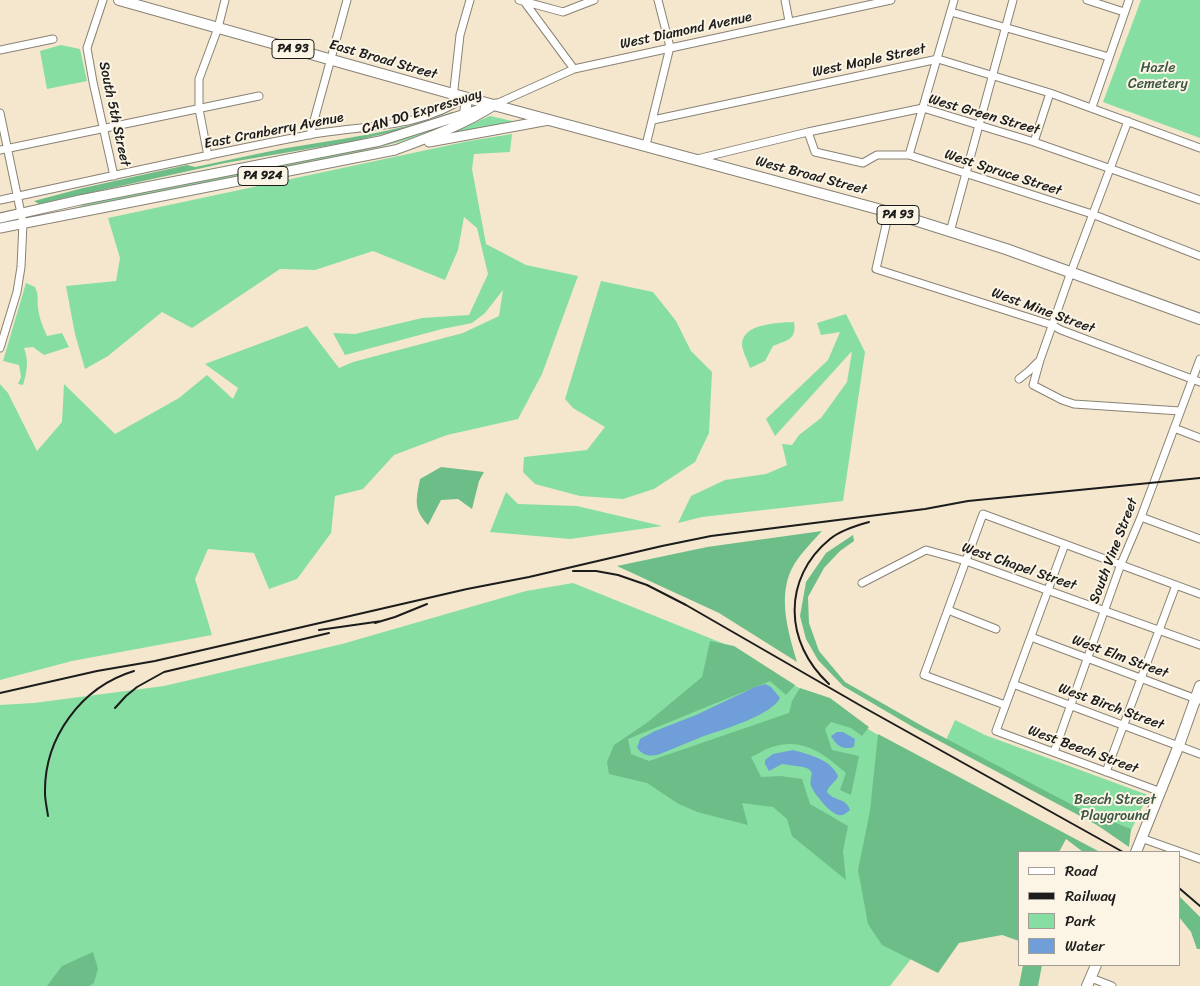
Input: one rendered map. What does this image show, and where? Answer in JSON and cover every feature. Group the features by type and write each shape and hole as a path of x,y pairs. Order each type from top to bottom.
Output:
{"highway":[{"name":"East Broad Street","path":"119,0 453,94 496,104"},
{"path":"465,114 466,97"},
{"name":"West Broad Street","path":"496,104 889,212 1071,272 1200,320"},
{"path":"1136,851 1198,699 1200,686"},
{"path":"1089,982 1096,966"}],"main road":[{"name":"CAN DO Expressway","path":"0,218 380,141 496,104"},
{"name":"CAN DO Expressway","path":"0,228 395,150 475,118 496,104"},
{"path":"395,150 550,120"}],"street":[{"name":"South 5th Street","path":"103,0 87,48 114,176"},
{"path":"208,156 199,109 199,80 218,28 225,0"},
{"path":"310,135 347,0"},
{"path":"453,106 460,36 470,0"},
{"path":"522,1 563,12 594,0"},
{"path":"646,145 670,47 658,0"},
{"path":"785,0 789,21"},
{"name":"West Diamond Avenue","path":"496,104 574,69 891,0"},
{"path":"909,155 954,0"},
{"path":"950,232 1013,0"},
{"path":"1087,0 1124,12"},
{"path":"1092,107 1129,0"},
{"path":"522,1 574,69"},
{"path":"951,12 1109,57"},
{"path":"0,50 53,38"},
{"name":"West Maple Street","path":"653,120 938,59 1092,107 1200,148"},
{"path":"1034,142 1050,93"},
{"path":"4,150 259,96"},
{"name":"East Cranberry Avenue","path":"0,200 310,135 409,121 453,106 466,97"},
{"name":"West Green Street","path":"697,159 808,132 923,108 1034,142 1200,200"},
{"path":"0,113 4,150 18,196 23,223 16,292 0,348"},
{"path":"1128,121 1071,272 1033,385 1074,404 1180,411"},
{"name":"West Spruce Street","path":"808,132 815,152 862,163 877,155 909,155 966,175 1092,214 1200,256"},
{"name":"West Mine Street","path":"889,212 876,269 1052,325 1196,380"},
{"name":"South Vine Street","path":"1054,752 1121,564 1141,517 1180,411 1196,380 1200,359"},
{"path":"1019,379 1040,360"},
{"path":"1174,428 1200,438"},
{"path":"1065,544 1005,705 924,675 983,514 1121,564 1200,594"},
{"path":"1141,517 1200,539"},
{"name":"West Chapel Street","path":"862,583 926,550 966,561 1200,644"},
{"path":"1106,772 1176,585"},
{"path":"948,610 996,629"},
{"name":"West Elm Street","path":"1030,638 1198,699"},
{"name":"West Birch Street","path":"1013,684 1200,754"},
{"name":"West Beech Street","path":"1005,705 996,731 1161,792"},
{"path":"1141,838 1178,851"},
{"path":"1180,852 1200,859"},
{"path":"1089,982 1112,986"}],"green space":[{"name":"Hazle Cemetery","path":"1141,0 1200,0 1200,138 1103,102"},
{"path":"61,45 80,49 87,81 47,89 40,51"},
{"path":"452,112 453,114 413,127 349,142 225,163 39,204 34,201 187,165 195,167 281,149 389,130"},
{"path":"490,116 517,122 447,134"},
{"path":"453,124 427,134 373,149 69,210 87,204 358,150"},
{"path":"512,134 510,152 474,154 472,169 486,244 526,265 578,276 542,374 518,419 447,435 394,455 363,489 335,496 331,533 297,579 269,589 254,553 208,549 195,579 212,635 72,661 0,680 0,384 8,393 37,451 62,422 64,384 115,434 179,398 207,375 233,399 238,388 205,364 307,326 339,368 353,362 463,333 499,316 503,290 485,313 472,323 442,329 345,355 333,333 355,334 422,318 469,315 488,274 477,228 464,217 458,250 445,280 373,251 315,270 280,269 192,328 162,312 108,356 85,369 75,334 66,286 116,281 120,258 108,218 469,141"},
{"path":"601,281 653,292 676,321 691,351 712,372 709,433 695,462 654,489 623,499 580,496 535,484 523,472 524,457 587,450 605,427 573,408 565,399"},
{"path":"26,283 35,287 39,315 47,336 62,333 69,347 44,355 33,347 24,348 27,357 27,367 23,385 18,384 21,377 19,365 3,361"},
{"path":"846,314 865,352 843,501 702,517 678,523 691,496 725,480 766,474 787,465 782,444 792,445 799,435 821,418 847,382 852,351 775,436 766,419 828,360 840,332 821,335 817,323"},
{"path":"794,322 795,328 792,336 787,341 773,346 765,361 750,368 742,345 748,332 762,326"},
{"path":"441,467 484,472 479,481 472,509 458,499 441,500 428,525 420,514 417,504 420,479"},
{"path":"506,492 518,504 577,506 662,526 570,539 490,532"},
{"path":"822,531 795,563 786,587 787,625 797,662 719,613 617,566 707,547"},
{"path":"853,535 854,541 840,551 824,568 808,597 809,623 819,651 845,682 924,727 1078,808 1131,829 1129,847 1097,825 913,727 843,686 818,660 806,639 800,616 806,582 826,553"},
{"path":"573,583 727,645 1019,819 890,986 0,986 0,705 34,703 164,686 342,644 526,591"},
{"path":"710,641 734,646 795,685 786,695 770,681 628,739 631,754 649,761 789,713 792,701 800,688 830,698 869,727 862,736 851,728 831,722 825,729 832,750 859,756 851,795 840,790 846,773 812,749 794,744 783,744 769,748 751,757 761,777 781,776 802,779 810,804 848,826 843,851 846,880 792,836 787,819 773,807 742,803 748,825 697,812 677,803 647,783 609,774 607,762 614,745 648,722 702,677"},
{"name":"Beech Street Playground","path":"955,720 985,735 1148,795 1126,841 946,740"},
{"path":"878,734 1098,851 1082,851 1066,839 1060,851 1018,851 1018,941 1002,935 959,943 938,973 882,945 868,924 858,870 870,811"},
{"path":"1180,897 1200,917 1200,949 1197,949 1191,932 1180,918"},
{"path":"93,952 98,969 94,983 89,986 47,986 62,966"},
{"path":"1023,966 1042,966 1038,986 1019,986"}],"water":[{"path":"765,684 771,687 780,698 775,704 757,716 660,754 647,755 637,748 640,739 655,731"},
{"path":"837,732 843,732 855,739 854,747 846,748 838,745 831,736"},
{"path":"793,750 830,765 838,776 827,792 846,803 850,810 845,814 836,814 820,800 812,788 810,782 812,773 809,769 782,764 769,771 765,760 773,754"}],"railway":[{"path":"0,693 97,671 155,661 467,589 711,536 925,509 968,501 1200,478"},
{"path":"829,684 814,668 803,650 797,630 795,611 797,591 803,572 814,555 830,539 844,531 869,522"},
{"path":"573,571 596,571 618,575 647,585 686,605 863,707 1121,851"},
{"path":"375,623 427,604"},
{"path":"319,630 382,621"},
{"path":"115,708 137,687 164,672 329,633"},
{"path":"48,816 45,796 46,773 51,753 69,717 82,702 98,689 134,671"},
{"path":"1180,889 1200,906"}]}
